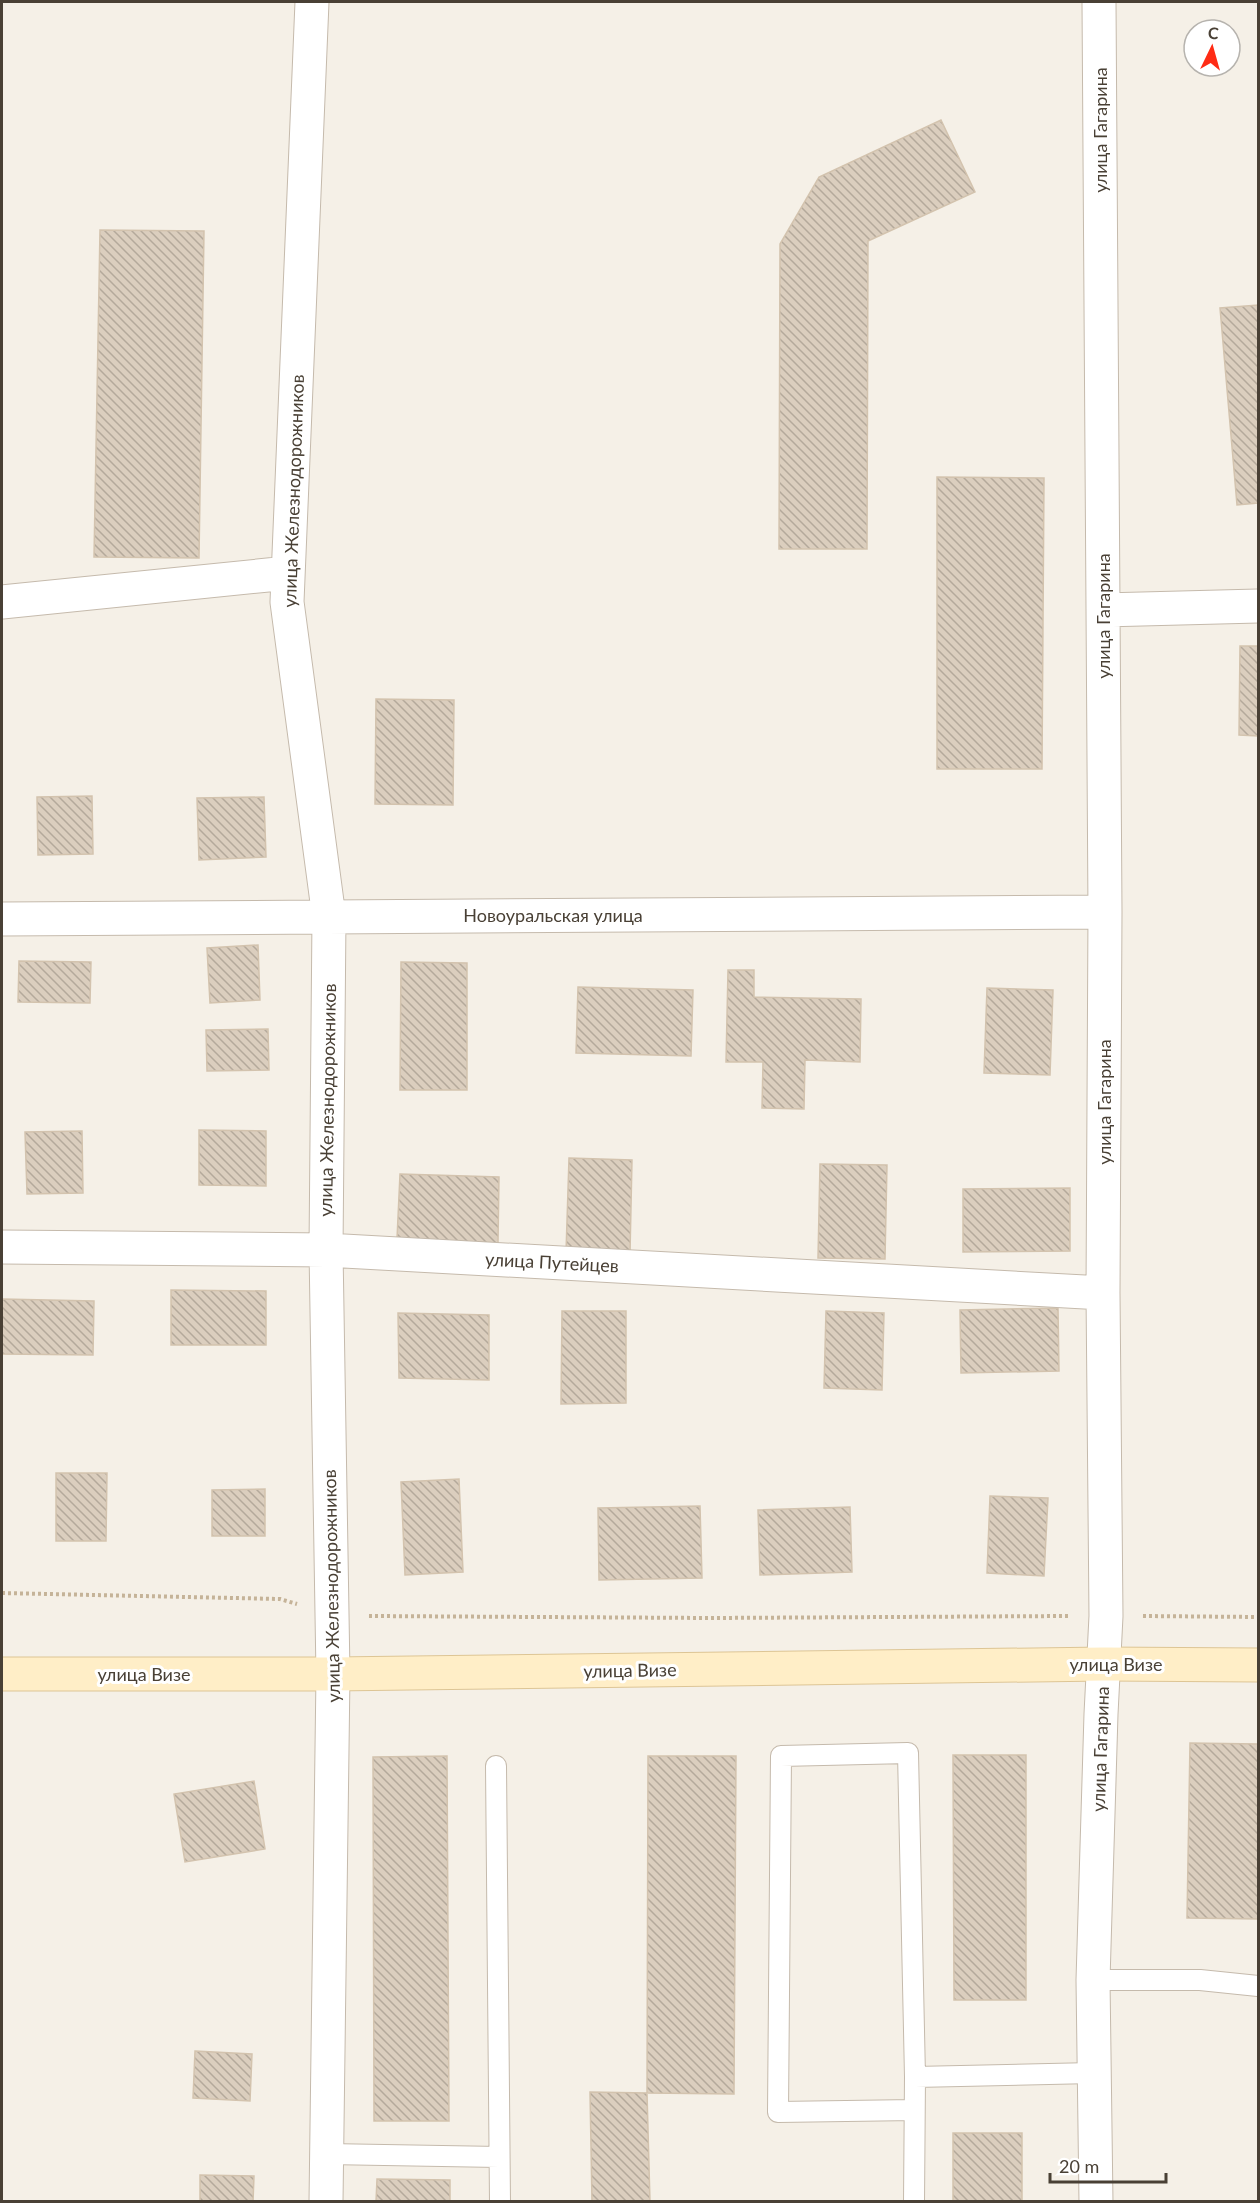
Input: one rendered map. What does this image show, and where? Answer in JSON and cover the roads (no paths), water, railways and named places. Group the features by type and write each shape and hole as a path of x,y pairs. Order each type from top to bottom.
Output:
{"street":[{"name":"улица Железнодорожников","path":"312,2 287,602 329,917 326,1250 333,1674 326,2202"},
{"name":"улица Гагарина","path":"1096,2202 1093,1980 1106,1616 1103,1293 1106,912 1099,2"},
{"path":"2,602 288,573"},
{"path":"1103,610 1258,606"},
{"name":"Новоуральская улица","path":"2,918 1106,912"},
{"name":"улица Путейцев","path":"2,1248 326,1250 1103,1293"},
{"name":"улица Визе","path":"2,1674 333,1674 1104,1664 1258,1665"}],"lane":[{"path":"914,2110 778,2112 781,1756 908,1753 915,2077 914,2202"},
{"path":"496,1766 500,2202"},
{"path":"1093,1980 1200,1980 1258,1986"},
{"path":"915,2077 1094,2073"},
{"path":"327,2154 499,2157"}]}
